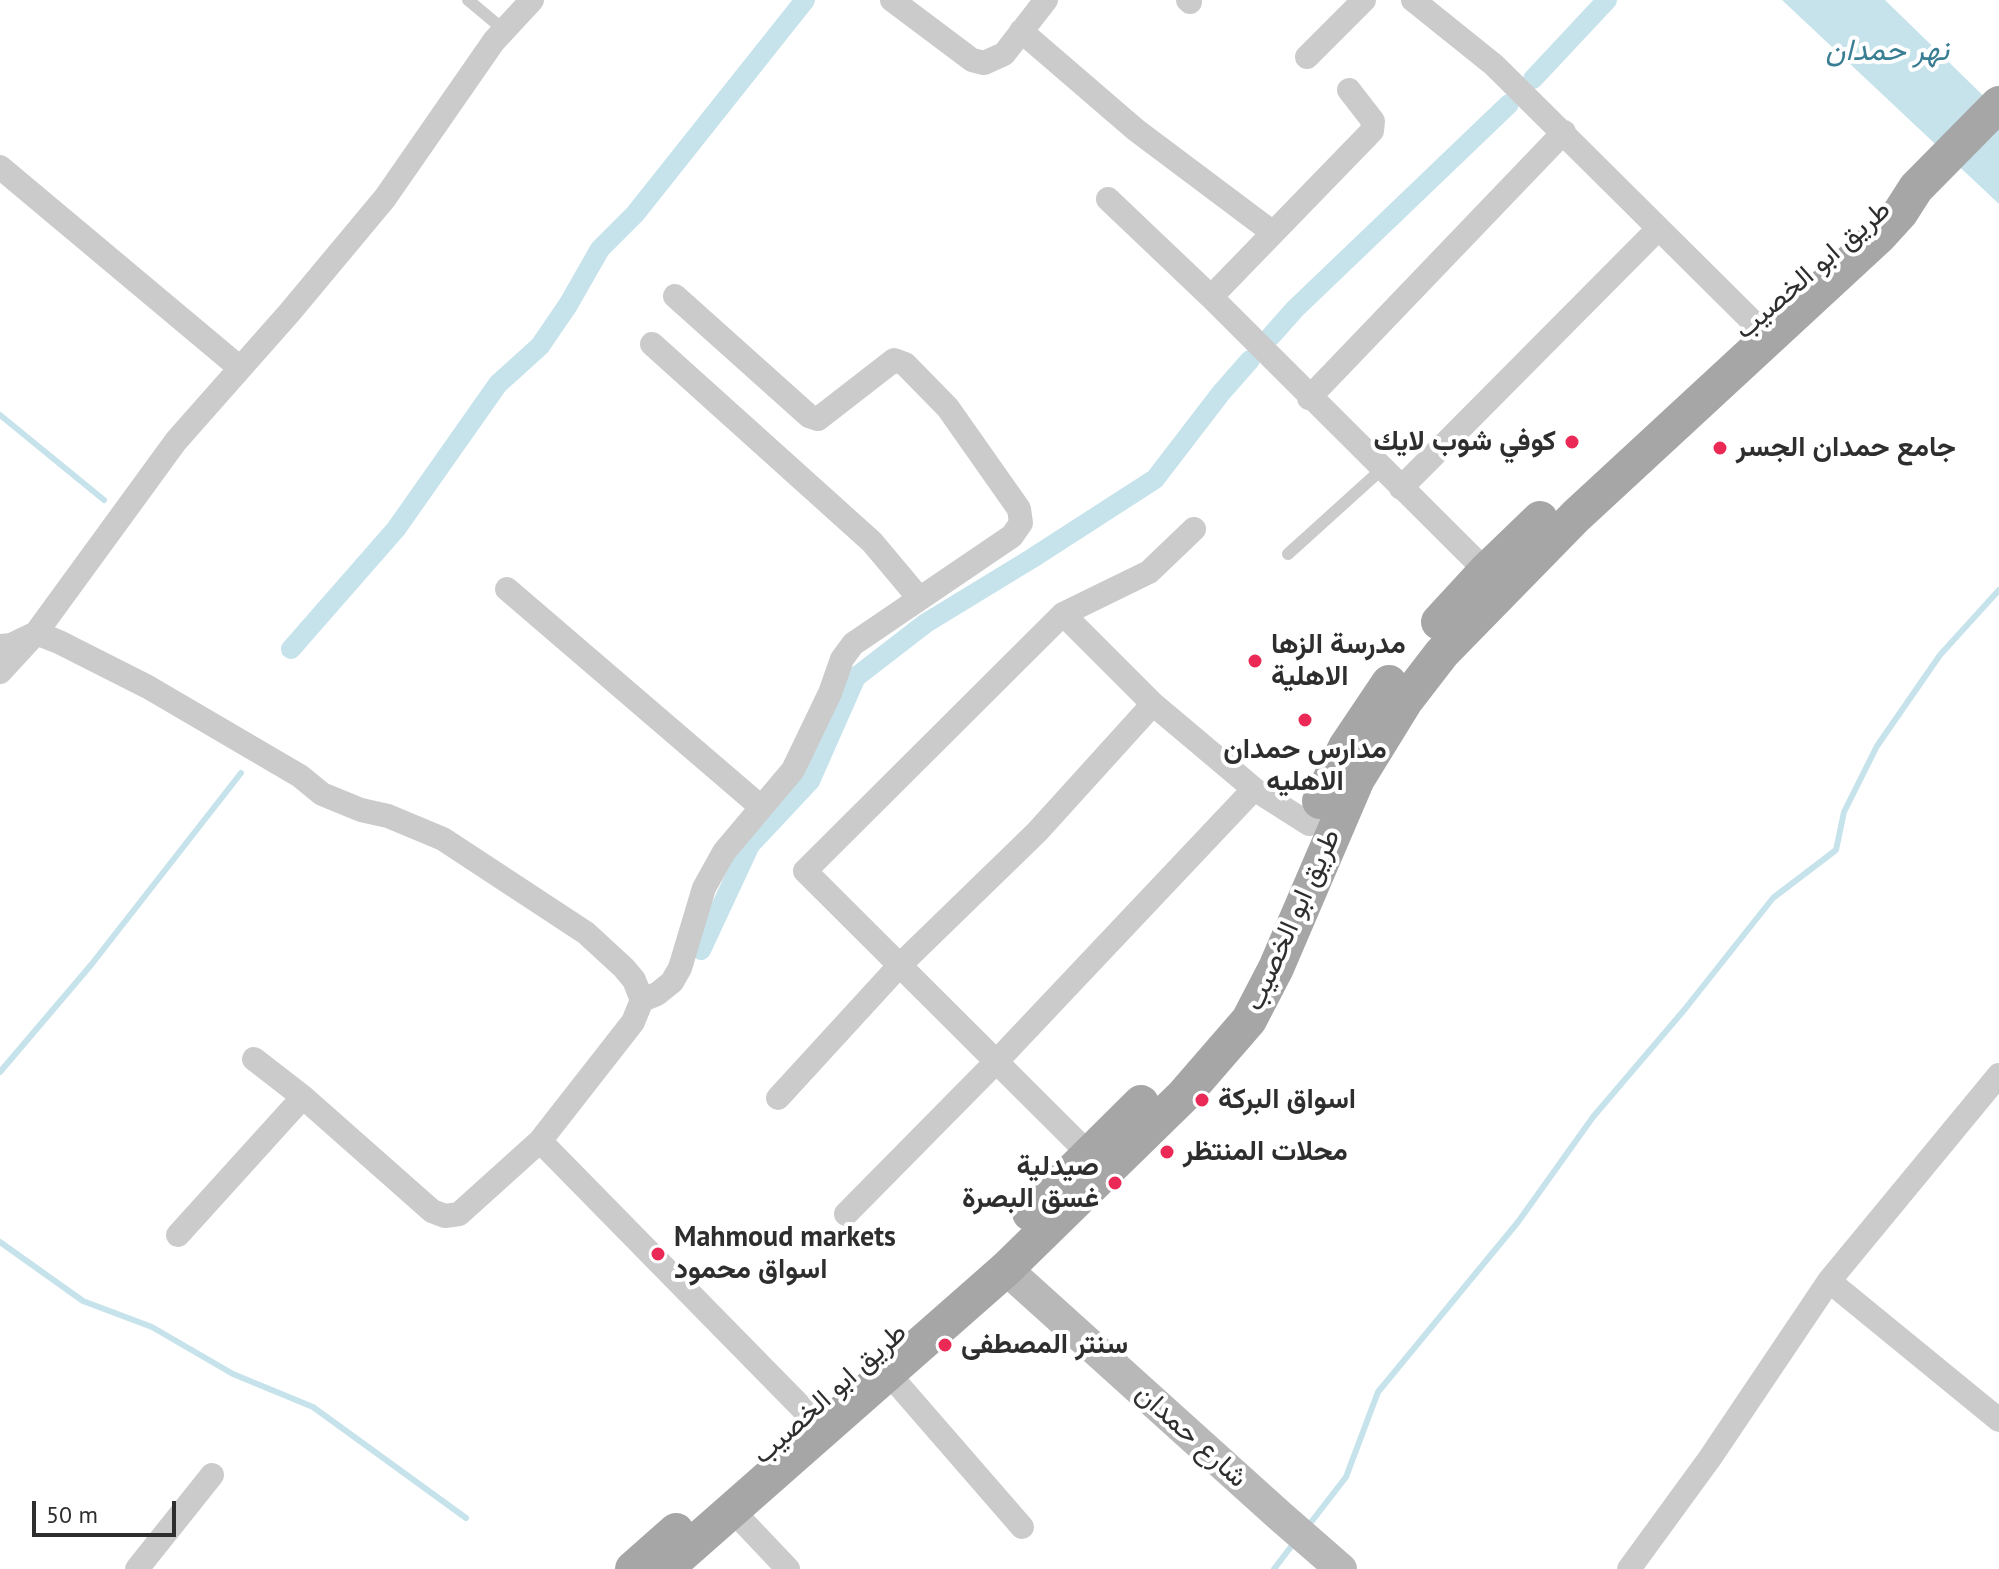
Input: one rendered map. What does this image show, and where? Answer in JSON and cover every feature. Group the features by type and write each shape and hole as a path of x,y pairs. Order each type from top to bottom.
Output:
{"main road":[{"path":"1916,188 1999,104"},
{"name":"طريق ابو الخصيب","path":"665,1569 1006,1269 1184,1095 1249,1020 1276,968 1344,807 1388,727 1442,653 1568,508 1752,321 1864,220 1916,188"},
{"name":"طريق ابو الخصيب","path":"633,1569 985,1255 1190,1055 1223,1014 1249,969 1309,824 1346,747 1377,698 1423,639 1486,571 1568,508 1880,235 1900,213 1916,188"},
{"name":"شارع حمدان","path":"1006,1269 1341,1569"}],"street":[{"path":"0,672 36,633 176,441 385,198 504,30 532,0"},
{"path":"892,0 972,60 984,63 1004,54 1046,0"},
{"path":"1307,57 1364,0"},
{"path":"1413,0 1494,65 1752,321"},
{"path":"1021,31 1136,130 1272,232"},
{"path":"1211,297 1372,131 1373,121 1349,90"},
{"path":"1309,398 1564,132"},
{"path":"0,167 240,368"},
{"path":"1108,199 1486,571"},
{"path":"1401,488 1658,229"},
{"path":"642,1000 657,994 672,982 680,968 704,888 724,852 793,770 830,693 842,659 853,644 1012,536 1021,523 1019,509 948,408 905,364 894,360 818,419 809,416 675,296"},
{"path":"652,344 872,542 919,598"},
{"path":"1089,1154 805,871 1063,614 1149,572 1194,529"},
{"path":"507,589 761,807"},
{"path":"1063,614 1153,704 1254,789 1309,824"},
{"path":"0,646 11,645 36,633 59,642 148,687 300,776 322,794 443,839 586,933 634,980 642,1000 633,1022 540,1141 459,1214 445,1216 432,1211 303,1097 254,1059"},
{"path":"778,1098 899,966 1037,832 1153,704"},
{"path":"846,1214 996,1062 1254,789"},
{"path":"1629,1569 1710,1458 1829,1281 1990,1104 1999,1075"},
{"path":"178,1235 303,1097"},
{"path":"540,1141 808,1414"},
{"path":"1829,1281 1999,1420"},
{"path":"889,1374 1022,1527"},
{"path":"137,1569 212,1475"},
{"path":"733,1511 788,1569"}],"lane":[{"path":"468,0 504,30"},
{"path":"1288,554 1382,469"}],"water":[{"name":"نهر حمدان","path":"1782,0 1885,0 1999,111 1999,204"}],"waterway":[{"path":"291,649 396,529 498,384 540,346 600,249 635,214 805,0"},
{"path":"1533,79 1607,0"},
{"path":"1271,336 1295,309 1509,104"},
{"path":"701,950 750,845 810,781 856,677 926,623 1155,479 1250,360"},
{"path":"0,415 104,500"},
{"path":"1312,1521 1346,1477 1378,1392 1518,1222 1593,1117 1685,1009 1773,898 1836,850 1844,812 1877,746 1940,655 1999,590"},
{"path":"0,1072 91,965 241,773"},
{"path":"0,1242 83,1301 152,1327 233,1374 313,1407 466,1518"},
{"path":"1274,1569 1290,1548"}],"place":[{"name":"كوفي شوب لايك","path":"1572,442"},
{"name":"جامع حمدان الجسر","path":"1720,448"},
{"name":"مدرسة الزها الاهلية","path":"1255,661"},
{"name":"مدارس حمدان الاهليه","path":"1305,720"},
{"name":"اسواق البركة","path":"1202,1100"},
{"name":"محلات المنتظر","path":"1167,1152"},
{"name":"صيدلية غسق البصرة","path":"1115,1183"},
{"name":"Mahmoud markets اسواق محمود","path":"658,1254"},
{"name":"سنتر المصطفى","path":"945,1345"}]}
